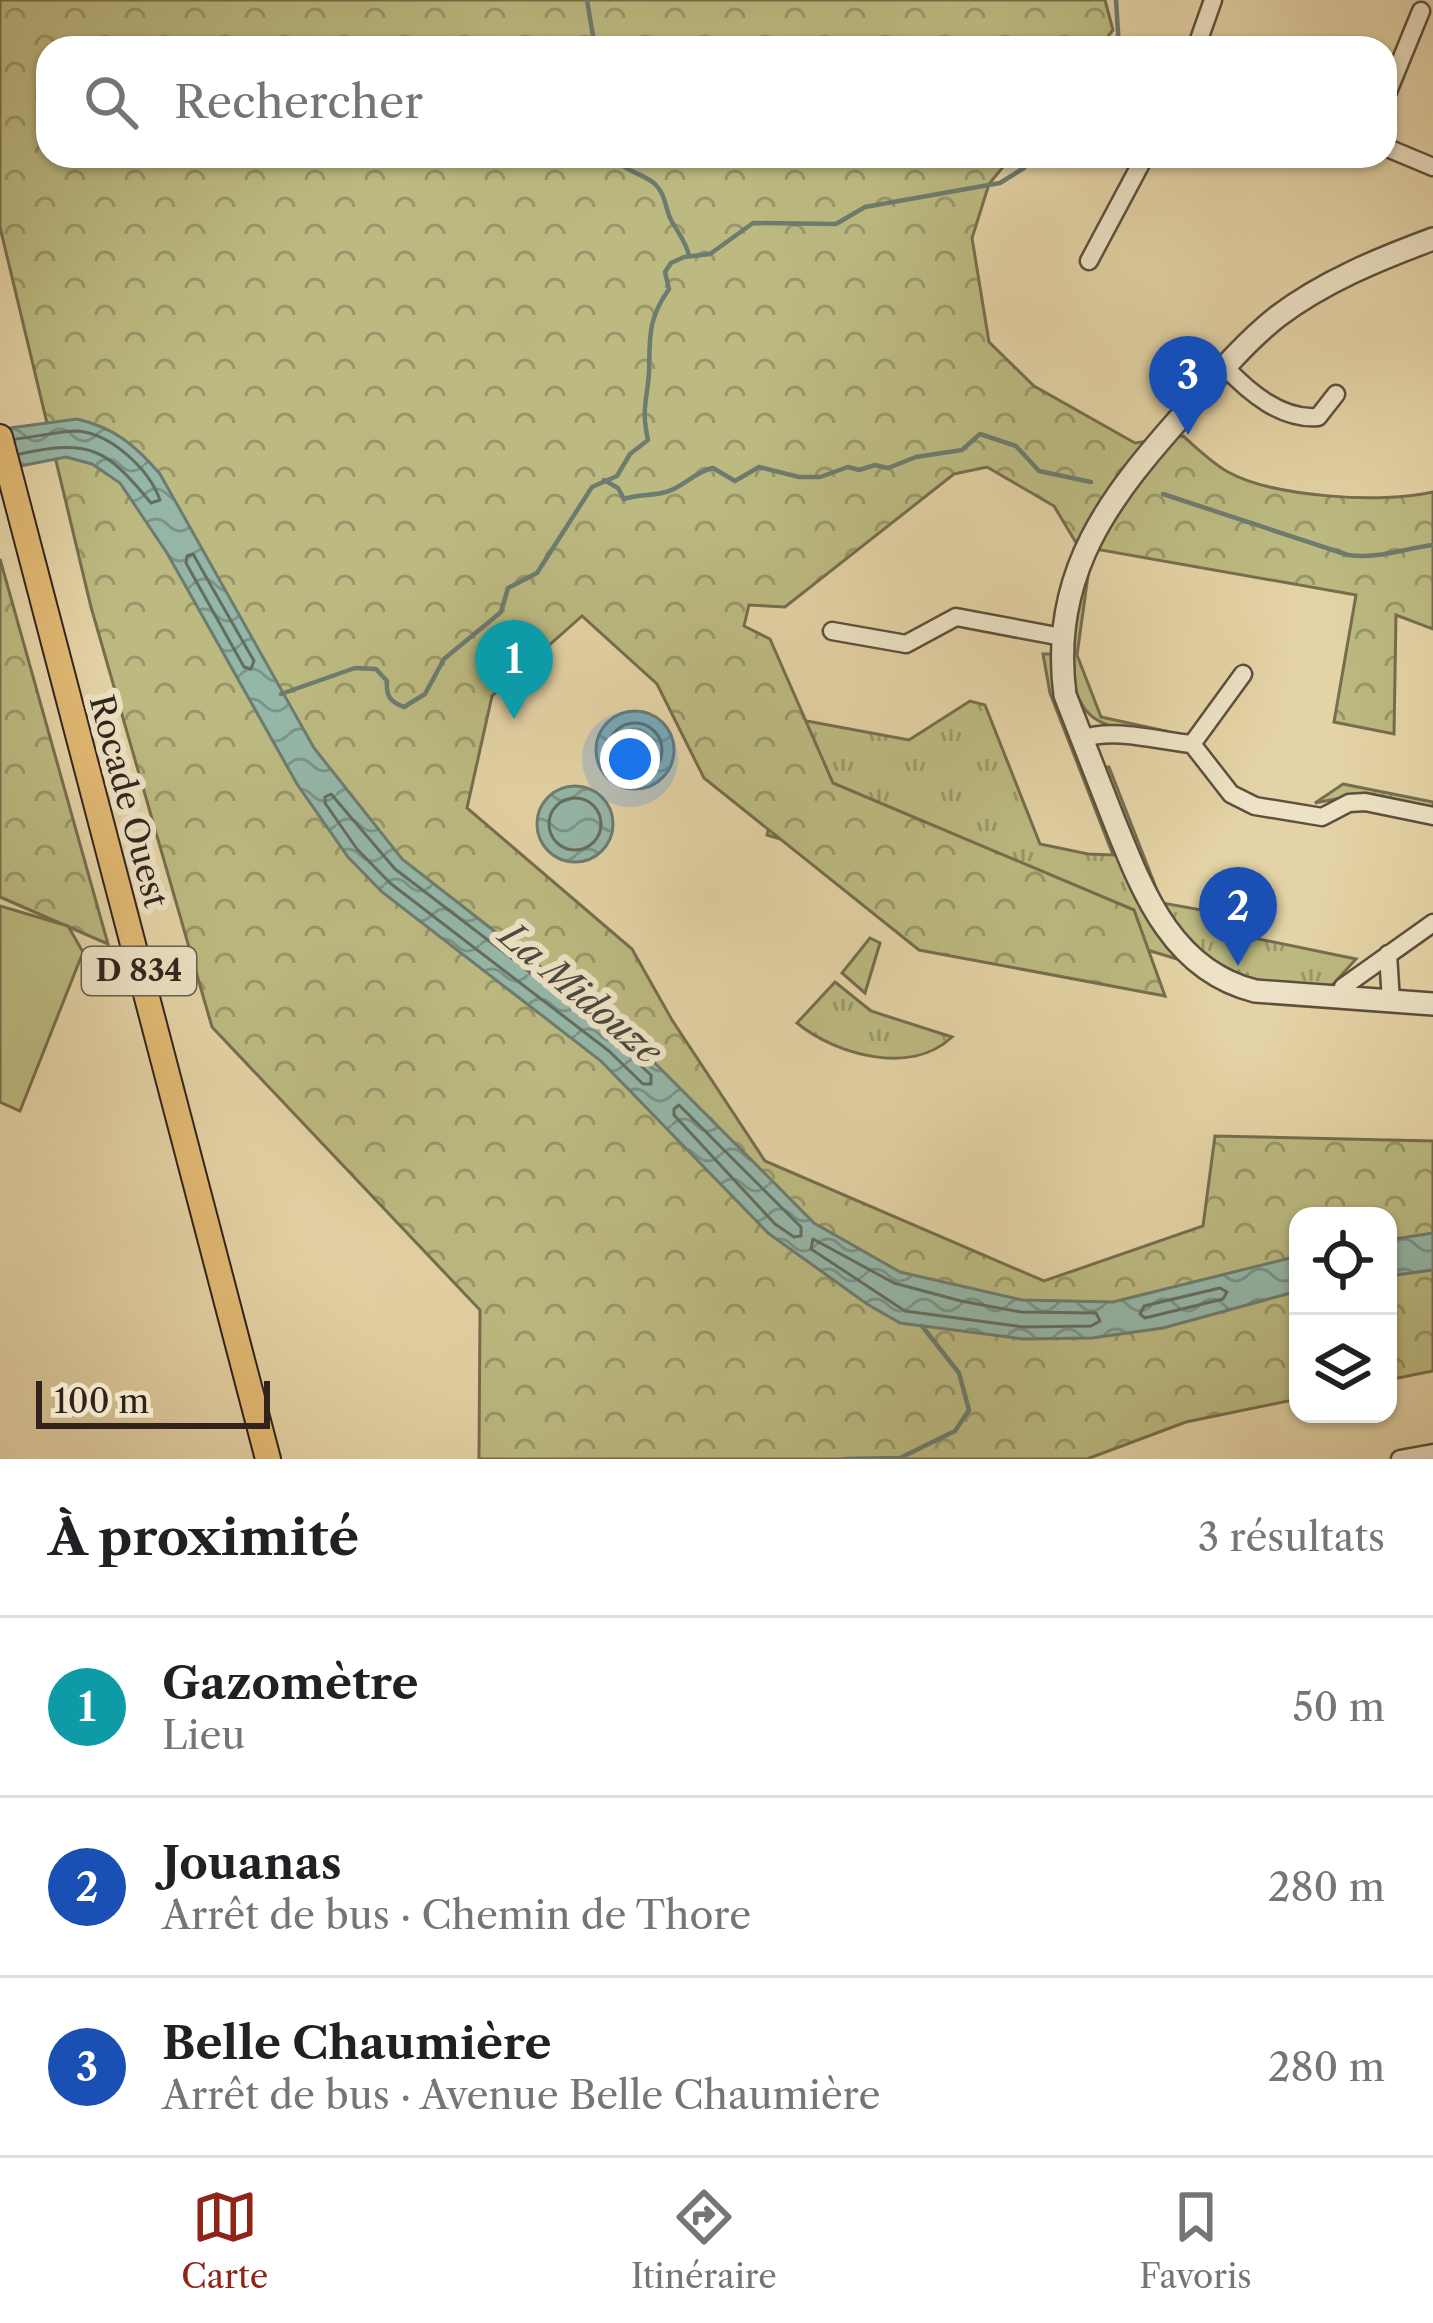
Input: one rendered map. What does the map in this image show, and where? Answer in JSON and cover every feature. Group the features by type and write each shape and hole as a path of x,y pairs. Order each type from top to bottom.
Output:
{"main road":[{"name":"Rocade Ouest","path":"0,437 268,1459"}],"street":[{"path":"1200,36 1213,0"},
{"path":"1397,70 1421,11"},
{"path":"1397,151 1433,167"},
{"path":"1089,261 1139,168"},
{"path":"1433,238 1320,289 1278,316 1225,367 1119,493 1088,540 1067,603 1062,638 1065,695 1082,739 1154,912 1190,957 1235,986 1433,1004"},
{"path":"1225,367 1241,384 1287,414 1318,416 1336,394"},
{"path":"832,631 906,644 956,617 1062,638"},
{"path":"1192,744 1243,674"},
{"path":"1082,739 1119,736 1192,744 1232,794 1255,806 1322,817 1349,802 1366,802 1433,816"},
{"path":"1339,999 1343,987 1433,923"},
{"path":"1388,955 1391,1001"},
{"path":"1400,1459 1433,1453"}],"green space":[{"path":"0,0 1105,0 1113,30 1108,36 36,36 36,168 1002,168 989,184 972,238 989,342 1034,386 1135,443 1183,436 1210,460 1248,481 1358,498 1433,492 1433,629 1396,615 1394,734 1334,722 1356,595 1078,546 1054,506 987,467 954,474 785,607 749,605 744,626 770,639 833,783 1134,910 1165,996 919,950 704,778 657,684 582,616 492,696 467,808 632,949 672,1020 765,1161 1044,1281 1203,1226 1215,1136 1433,1141 1433,1371 1397,1378 1397,1207 1289,1207 1289,1401 1186,1422 1087,1459 479,1459 480,1310 212,1027 91,607 0,227"},
{"path":"0,559 108,944 0,897"},
{"path":"1090,561 1077,655 1101,717 1166,731 1164,736 1099,721 1076,692 1071,646 1078,598"},
{"path":"1043,654 1051,654 1057,691 1187,962 767,835 796,719 909,740 970,701 985,705 1040,844 1113,855 1050,693"},
{"path":"1109,767 1162,903 1202,910 1215,930 1356,959 1327,991 1253,978 1210,962 1192,948 1160,902 1103,768"},
{"path":"1343,784 1433,802 1433,807 1366,793 1315,803"},
{"path":"0,906 68,926 83,952 20,1111 0,1102"},
{"path":"870,938 880,943 865,993 842,973"},
{"path":"835,982 871,1011 952,1037 916,1056 895,1058 832,1044 797,1023"}],"water":[{"path":"77,419 102,427 142,454 160,474 314,748 402,859 625,1033 814,1223 900,1272 1022,1300 1113,1302 1289,1258 1289,1293 1163,1328 1092,1338 1023,1339 900,1323 867,1304 768,1233 601,1061 382,892 348,857 297,784 167,553 120,483 92,464 66,457 20,466 0,435 10,428"},
{"path":"635,711 663,722 674,750 663,778 635,789 607,778 596,750 607,722"},
{"path":"575,786 602,797 613,824 602,851 575,862 548,851 537,824 548,797"},
{"path":"1433,1233 1433,1270 1397,1275 1397,1239"}],"waterway":[{"path":"587,0 593,36"},
{"path":"1116,0 1118,36"},
{"path":"628,168 659,188 689,255"},
{"path":"281,694 355,668 376,669 387,681 390,698 404,707 425,694 444,659 501,612 508,588 537,573 592,487 617,476 630,454 648,440 645,413 651,330 669,289 665,272 671,263 710,254 753,223 836,224 865,207 1000,183 1024,168"},
{"path":"604,480 618,488 624,499 666,492 713,468 735,481 759,467 820,477 848,467 888,468 916,457 962,450 980,434 1016,446 1039,471 1091,482"},
{"path":"1163,494 1348,555 1380,555 1433,545"},
{"path":"846,1459 900,1458 955,1431 969,1410 959,1373 922,1326"}],"place":[{"name":"Belle Chaumière","path":"1188,435"},
{"name":"Gazomètre","path":"514,719"},
{"name":"Jouanas","path":"1238,966"}],"water label":[{"name":"La Midouze","path":"581,993"}]}
